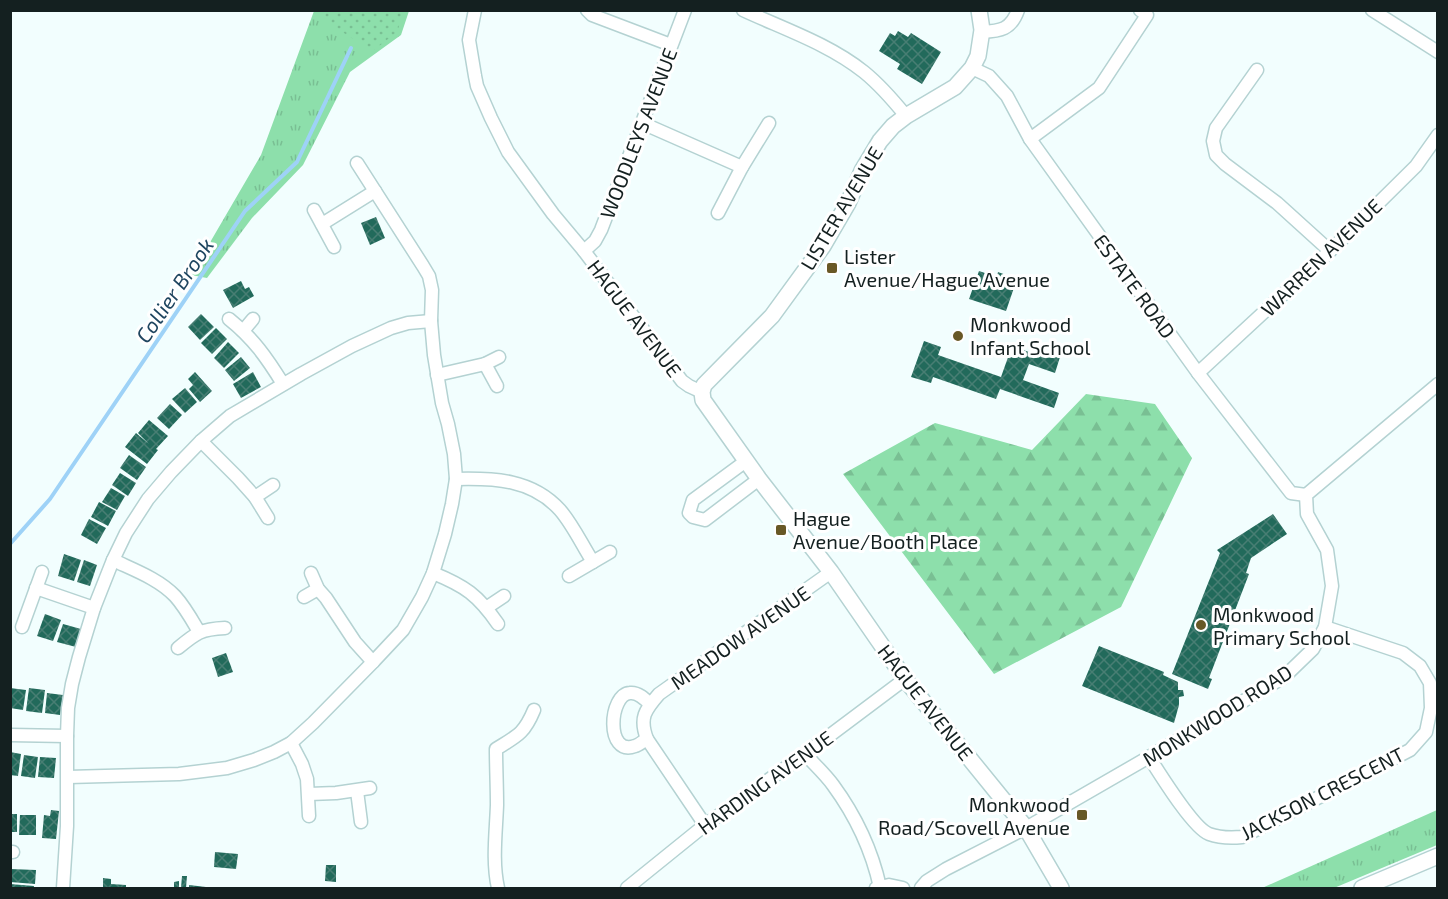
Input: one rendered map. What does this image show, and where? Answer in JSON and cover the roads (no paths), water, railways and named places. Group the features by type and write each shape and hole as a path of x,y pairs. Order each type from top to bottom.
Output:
{"street":[{"name":"HAGUE AVENUE","path":"475,10 469,40 477,86 508,152 682,381 702,392 708,409 831,572 905,679 1026,828 1061,888"},
{"path":"587,10 592,15 671,45"},
{"name":"WOODLEYS AVENUE","path":"584,251 595,241 601,230 685,10"},
{"path":"743,10 841,56 863,71 885,91 906,116"},
{"path":"972,68 978,56 982,32 979,10"},
{"path":"982,32 1005,29 1013,22 1018,10"},
{"path":"1030,139 1099,88 1147,15 1140,10"},
{"path":"1372,10 1437,52"},
{"name":"LISTER AVENUE","path":"702,392 704,385 772,316 817,255 848,203 862,171 880,141 893,126 906,116 955,87 972,68"},
{"name":"ESTATE ROAD","path":"972,68 989,76 1007,96 1030,139 1198,373 1291,493 1306,495"},
{"path":"1257,70 1216,128 1213,141 1216,155 1277,203 1330,250"},
{"path":"642,123 742,167"},
{"path":"718,213 769,123"},
{"name":"WARREN AVENUE","path":"1198,373 1416,166 1437,135"},
{"path":"68,777 179,774 227,768 274,752 291,743 373,662 403,630 422,597 433,573 445,534 456,479 454,454 437,375 431,321 432,290 429,276 357,163"},
{"path":"322,224 375,191"},
{"path":"314,210 334,247"},
{"path":"229,319 268,359 283,384"},
{"path":"243,331 253,319"},
{"path":"63,888 68,777 68,708 72,684 94,608 113,560 126,533 148,499 201,441 230,416 352,346 391,328 408,323 431,321"},
{"path":"437,375 485,364 499,357"},
{"path":"485,364 497,386"},
{"path":"1306,495 1437,384"},
{"path":"201,441 255,497 268,518"},
{"path":"746,461 693,500 689,513 693,517 705,520 759,478"},
{"path":"456,479 500,479 533,490 559,509 572,526 592,562"},
{"path":"255,497 273,485"},
{"name":"MONKWOOD ROAD","path":"921,888 927,881 946,869 1026,828 1284,677 1314,649 1325,627 1332,586 1327,549 1307,514 1306,495"},
{"path":"569,576 610,552"},
{"path":"113,560 167,589 186,610 199,632"},
{"path":"22,627 42,572"},
{"name":"MEADOW AVENUE","path":"650,704 659,694 831,572"},
{"path":"311,573 318,589 355,642 373,662"},
{"path":"433,573 474,594 498,624"},
{"path":"36,588 94,608"},
{"path":"304,597 318,589"},
{"path":"486,608 504,596"},
{"name":"JACKSON CRESCENT","path":"1149,757 1193,821 1207,834 1225,838 1242,837 1410,750 1426,732 1431,708 1430,682 1420,666 1403,653 1325,627"},
{"path":"178,648 208,628 225,628"},
{"name":"HARDING AVENUE","path":"627,888 705,825 905,679"},
{"path":"647,739 636,746 629,747 621,746 617,740 614,720 621,696 634,693 642,696 650,704 643,720 643,729 647,739 705,825"},
{"path":"498,888 495,866 496,749 520,734 527,726 534,710"},
{"path":"10,735 67,736"},
{"path":"291,743 307,779 309,816"},
{"path":"805,754 832,784 851,812 875,867 878,888 889,885 903,888"},
{"path":"309,794 370,788"},
{"path":"357,790 361,822"},
{"path":"1362,888 1437,856"}],"waterway":[{"name":"Collier Brook","path":"10,544 50,499 245,211 297,162 351,48"}],"place":[{"name":"Lister Avenue/Hague Avenue","path":"832,268"},
{"name":"Monkwood Infant School","path":"958,336"},
{"name":"Hague Avenue/Booth Place","path":"781,530"},
{"name":"Monkwood Primary School","path":"1201,625"},
{"name":"Monkwood Road/Scovell Avenue","path":"1082,815"}]}
